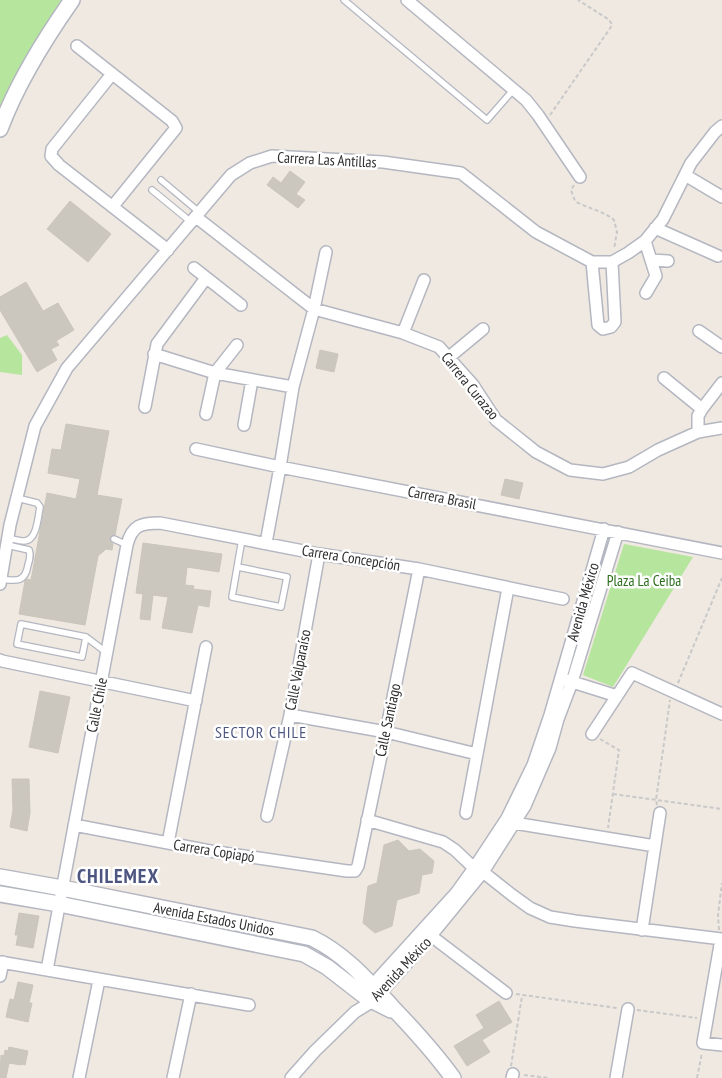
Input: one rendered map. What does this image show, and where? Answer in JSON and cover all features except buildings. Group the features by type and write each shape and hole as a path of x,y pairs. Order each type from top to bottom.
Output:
{"street":[{"path":"0,129 21,82 39,50 72,0"},
{"path":"406,0 526,100 580,177"},
{"path":"77,46 172,121 176,128 113,206"},
{"path":"112,74 52,149 51,153 53,159 59,164 168,250"},
{"path":"592,262 598,325 603,329 611,327 615,322 612,262 645,241 663,219 691,163 715,132 722,126"},
{"name":"Carrera Las Antillas","path":"0,582 7,541 35,426 67,368 230,176 250,163 272,156 383,162 461,173 536,232 592,262 612,262"},
{"path":"685,175 722,197"},
{"path":"195,217 314,309"},
{"path":"655,228 718,256"},
{"path":"645,241 656,276 646,292"},
{"path":"266,543 293,387 314,309 326,252"},
{"path":"651,260 668,261"},
{"path":"194,268 241,305"},
{"path":"145,407 156,344 206,278"},
{"path":"403,333 424,280"},
{"name":"Carrera Curazao","path":"314,309 403,333 439,347 473,385 496,420 536,452 570,470 603,474 630,468 658,450 698,432 722,428"},
{"path":"448,358 483,329"},
{"path":"699,331 722,347"},
{"path":"206,414 215,374 238,346"},
{"path":"154,354 215,374 293,387"},
{"path":"664,378 702,409"},
{"path":"244,425 252,380"},
{"path":"698,432 698,416 722,383"},
{"name":"Carrera Brasil","path":"196,449 722,553"},
{"name":"Carrera Concepción","path":"139,526 146,523 160,523 320,554 419,569 563,599"},
{"name":"Calle Chile","path":"47,970 127,545 132,532 139,526"},
{"name":"Avenida México","path":"291,1078 315,1051 356,1012 427,933 456,893 479,870 525,806 550,748 604,529"},
{"name":"Avenida México","path":"479,870 533,765 550,715 566,681 618,532"},
{"name":"Calle Valparaíso","path":"267,816 290,714 320,554"},
{"name":"Calle Santiago","path":"355,871 358,866 419,569"},
{"path":"466,814 508,588"},
{"path":"168,843 206,647"},
{"path":"0,660 2,662 196,701"},
{"path":"592,734 632,673 722,714"},
{"path":"566,681 616,696"},
{"path":"290,714 386,732 477,754"},
{"path":"642,930 660,813"},
{"path":"367,820 443,842 530,908 550,916 575,921 721,939 703,1043 722,1046"},
{"path":"514,823 655,846"},
{"name":"Carrera Copiapó","path":"74,825 210,851 355,871"},
{"name":"Avenida Estados Unidos","path":"0,877 312,938 327,945 348,961 372,994"},
{"name":"Avenida Estados Unidos","path":"0,894 59,904 304,954 372,994 401,1016 440,1059 453,1078"},
{"path":"427,933 506,993"},
{"path":"0,976 1,962 249,1005"},
{"path":"79,1078 99,980"},
{"path":"173,1078 191,994"},
{"path":"616,1078 628,1009"}],"lane":[{"path":"344,0 487,120 514,89"},
{"path":"161,180 195,217"},
{"path":"152,190 195,217"},
{"path":"7,541 29,540 36,528 40,507 37,504 17,498"},
{"path":"114,539 127,545"},
{"path":"238,567 287,577 281,607 232,597 242,539"},
{"path":"0,582 22,578 27,573 31,554 29,550 7,541"},
{"path":"86,637 82,658 17,644 21,624 86,637 107,653"}],"path":[{"path":"543,122 553,111 612,27 608,19 578,0"},
{"path":"580,177 571,190 575,201 585,207 606,213 614,220 617,232 612,262"},
{"path":"660,813 656,800 673,692 722,578"},
{"path":"592,734 619,750 607,838"},
{"path":"613,794 722,809"},
{"path":"721,939 718,916 722,883"},
{"path":"506,993 707,1019"},
{"path":"523,995 511,1067 512,1076 549,1078"},
{"path":"697,1078 703,1043"}],"green space":[{"path":"0,0 61,0 36,41 0,112"},
{"path":"7,335 22,355 22,375 0,372 0,338"},
{"name":"Plaza La Ceiba","path":"624,544 693,557 613,687 583,675"}],"district":[{"name":"SECTOR CHILE","path":"261,732"},
{"name":"CHILEMEX","path":"118,876"}]}
